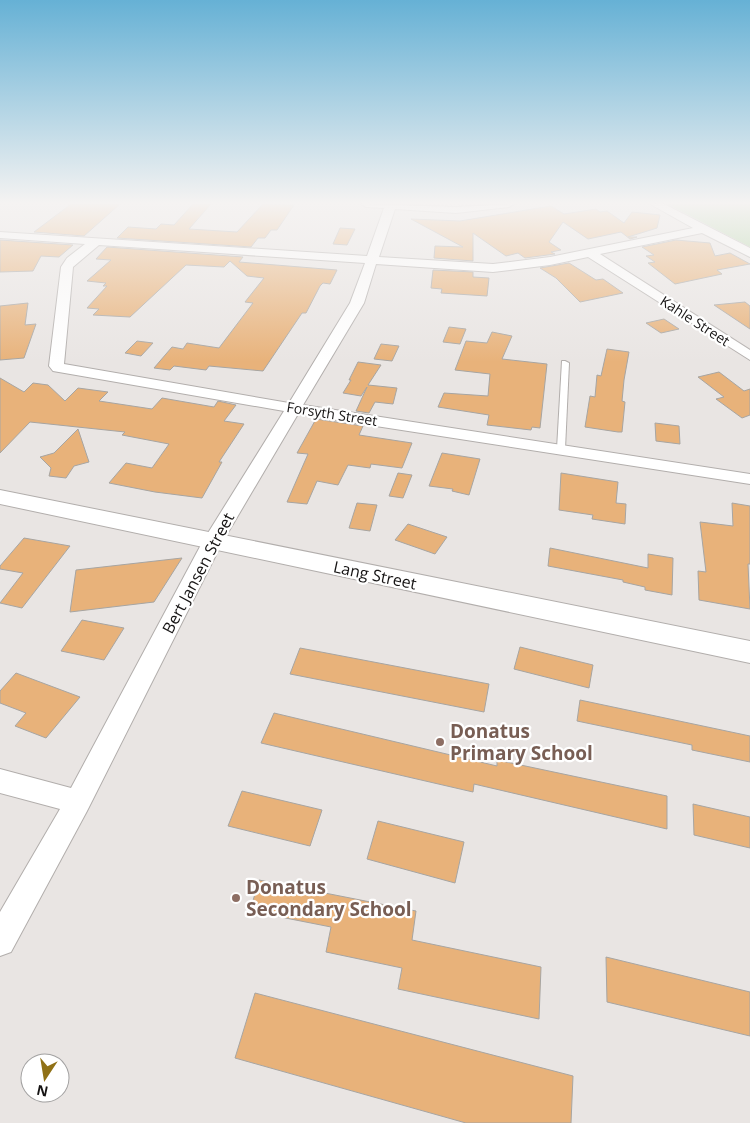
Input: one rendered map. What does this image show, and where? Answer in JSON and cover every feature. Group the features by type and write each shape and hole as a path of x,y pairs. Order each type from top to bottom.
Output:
{"street":[{"name":"Forsyth Street","path":"77,256 71,261 65,273 56,366 58,368 293,408 750,479"},
{"path":"335,256 508,267 565,256"},
{"name":"Kahle Street","path":"596,256 750,356"},
{"name":"Bert Jansen Street","path":"0,941 78,802 213,541 351,315 373,259"},
{"name":"Lang Street","path":"0,498 750,652"},
{"path":"0,781 78,802"}],"lane":[{"path":"561,449 565,364"}],"building":[{"path":"0,256 41,256 33,271 0,272"},
{"path":"98,256 235,256 243,257 239,262 337,270 330,284 323,283 320,286 306,313 302,313 263,371 209,366 206,370 174,366 170,370 154,368 172,347 183,349 187,343 219,348 253,303 245,302 264,278 247,276 230,261 224,267 186,265 130,317 93,315 99,309 87,308 107,286 103,286 106,283 87,281 111,260 96,259"},
{"path":"434,256 473,256 473,261 434,258"},
{"path":"647,256 736,256 750,264 717,270 722,274 675,284 648,263 655,262"},
{"path":"569,263 596,280 603,279 623,293 580,302 556,278 540,268"},
{"path":"433,270 473,272 473,277 489,278 487,296 441,293 442,289 431,288"},
{"path":"745,302 750,306 750,329 714,305"},
{"path":"28,303 25,325 36,324 24,358 0,360 0,306"},
{"path":"664,319 679,329 661,333 646,323"},
{"path":"449,327 466,329 460,344 443,342"},
{"path":"492,332 512,336 502,359 547,364 540,428 532,427 531,430 487,425 489,415 438,407 444,393 488,396 490,374 455,370 466,341 487,343"},
{"path":"137,341 153,343 141,356 125,353"},
{"path":"381,344 399,346 392,361 374,359"},
{"path":"607,349 629,352 622,401 625,402 622,432 585,427 590,396 595,397 597,375 601,376"},
{"path":"358,362 381,365 368,385 397,388 393,404 375,402 369,413 356,411 367,387 361,396 343,393 351,380 349,380"},
{"path":"719,372 744,391 750,389 750,415 742,418 716,399 724,397 698,377"},
{"path":"0,378 24,392 33,383 48,385 65,401 78,388 108,392 99,401 152,409 162,398 214,407 218,401 236,405 224,421 244,424 219,462 222,462 202,498 155,492 109,483 126,463 152,468 169,444 122,435 125,432 30,422 0,453"},
{"path":"316,419 363,426 359,435 412,443 402,468 371,464 370,468 348,465 338,485 317,481 307,504 287,502 308,454 297,453"},
{"path":"655,423 679,426 680,444 656,441"},
{"path":"78,429 89,462 74,466 66,478 49,476 51,468 40,457 54,453"},
{"path":"442,453 480,459 469,495 452,491 453,489 429,486"},
{"path":"398,473 412,475 403,498 389,496"},
{"path":"561,473 618,482 616,503 626,504 625,524 592,519 593,515 559,510"},
{"path":"357,503 377,505 370,531 349,528"},
{"path":"732,503 750,506 750,564 748,564 750,609 699,600 698,571 706,572 700,522 733,526"},
{"path":"408,524 447,537 435,554 395,540"},
{"path":"24,538 70,546 22,608 0,603 23,573 0,569 0,566"},
{"path":"550,548 648,568 648,554 673,558 672,595 645,590 645,587 623,582 623,580 548,566"},
{"path":"182,558 154,602 70,612 76,570"},
{"path":"82,620 124,628 104,660 61,651"},
{"path":"520,647 593,665 589,688 514,669"},
{"path":"300,648 489,684 484,712 290,674"},
{"path":"16,673 80,697 46,738 15,726 26,713 0,703 0,691"},
{"path":"580,700 750,736 750,762 692,750 692,745 577,721"},
{"path":"274,713 497,766 497,760 667,796 667,829 474,784 473,792 261,743"},
{"path":"242,791 322,810 310,846 228,826"},
{"path":"693,804 750,817 750,848 694,835"},
{"path":"378,821 464,842 455,883 367,859"},
{"path":"259,880 416,911 412,940 541,967 539,1019 398,989 402,968 326,952 331,927 250,911"},
{"path":"606,957 750,992 750,1036 607,1002"},
{"path":"255,993 573,1076 571,1123 466,1123 235,1058"}],"place":[{"name":"Donatus Primary School","path":"440,742"},
{"name":"Donatus Secondary School","path":"236,898"}]}
